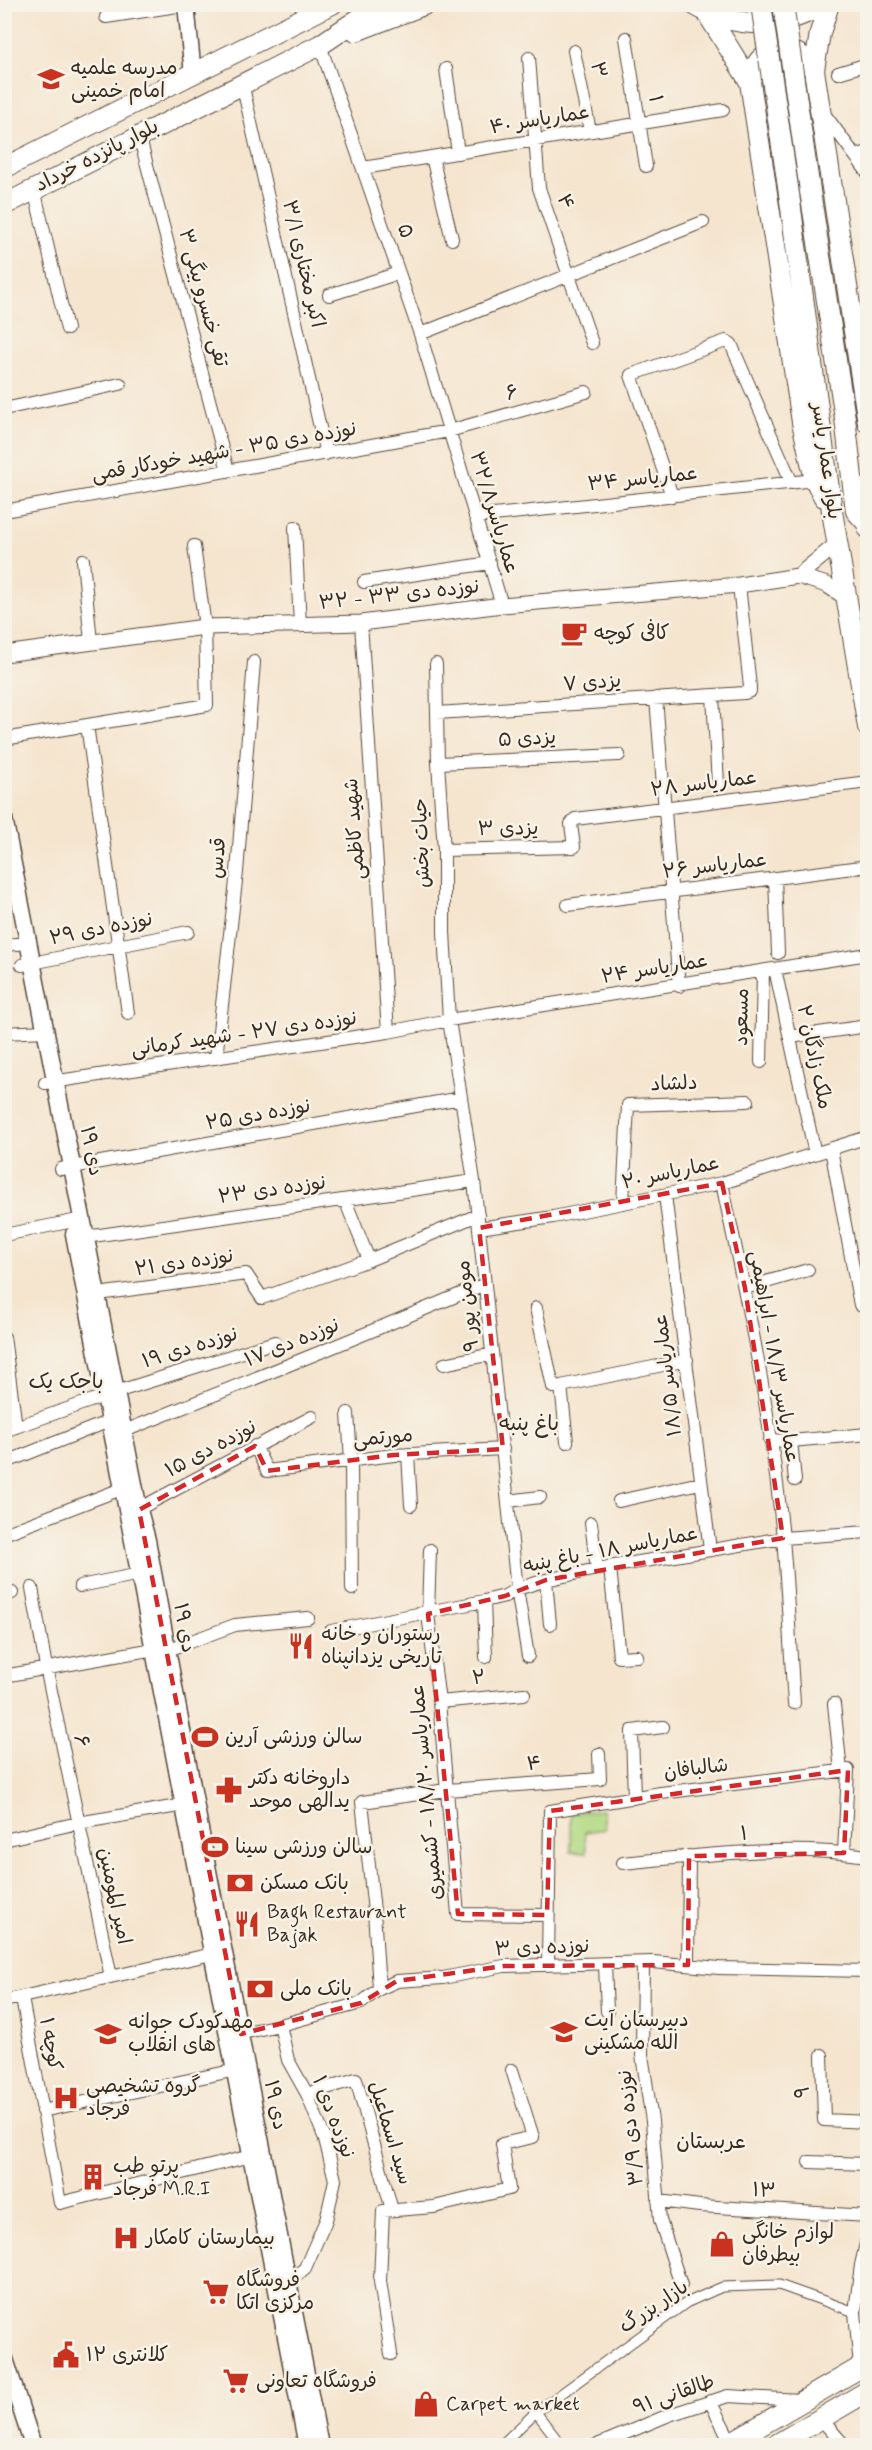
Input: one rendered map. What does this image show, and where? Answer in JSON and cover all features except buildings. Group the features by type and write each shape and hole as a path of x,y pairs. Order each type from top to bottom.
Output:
{"main road":[{"name":"بلوار پانزده خرداد","path":"320,45 381,4"},
{"name":"بلوار پانزده خرداد","path":"4,205 320,45 426,4"},
{"name":"بلوار عمار یاسر","path":"761,4 832,511 867,727"},
{"name":"بلوار عمار یاسر","path":"783,4 845,418 856,511 867,524"},
{"path":"700,9 731,22 757,25 783,22 808,14 824,4"},
{"path":"829,4 820,33 814,70 867,414"},
{"path":"188,5 193,75"},
{"name":"بلوار پانزده خرداد","path":"4,168 193,75 322,6"},
{"path":"700,9 750,82 802,422 815,480 832,511"},
{"path":"750,82 756,63 772,51 782,49 801,54 814,70"},
{"name":"۱۹ دی","path":"4,818 17,944"},
{"name":"۱۹ دی","path":"4,873 17,944 27,964 133,1512 140,1574 158,1651 219,1952 283,2288 320,2445"},
{"name":"۱۹ دی","path":"80,1238 98,1294 110,1394"},
{"name":"۱۹ دی","path":"133,1512 147,1540 158,1651 184,1805 219,1952"},
{"name":"۱۹ دی","path":"283,2288 307,2445"},
{"path":"4,2356 33,2445"},
{"path":"728,2444 864,2365"},
{"path":"774,2445 867,2391"}],"street":[{"path":"106,17 188,5"},
{"name":"۱","path":"626,38 646,166"},
{"name":"۵","path":"320,45 420,334 449,431"},
{"name":"۳","path":"574,51 590,131"},
{"path":"529,58 536,140"},
{"path":"838,73 867,64"},
{"path":"446,69 458,153"},
{"name":"۳/۱ اکبر مختاری","path":"242,83 326,454"},
{"path":"820,108 862,154 867,173"},
{"name":"عماریاسر ۴۰","path":"363,168 723,110"},
{"name":"۳ تقی خسرو بیگی","path":"139,135 228,471"},
{"name":"۴","path":"536,140 539,188 570,275"},
{"path":"432,157 452,239"},
{"path":"34,189 67,329"},
{"path":"420,334 703,222"},
{"path":"329,295 399,273"},
{"path":"570,275 592,344"},
{"path":"672,496 631,375 729,342 792,483"},
{"path":"4,409 120,384"},
{"name":"۶","path":"449,431 586,392"},
{"name":"نوزده دی ۳۵ - شهید خودکار قمی","path":"4,511 449,431"},
{"name":"عماریاسر۳۲/۸","path":"449,431 502,605"},
{"name":"عماریاسر ۳۴","path":"475,517 815,480"},
{"path":"295,528 300,625"},
{"path":"798,576 837,544"},
{"path":"4,739 207,705 205,627 194,546"},
{"path":"83,560 91,642"},
{"path":"364,582 490,563"},
{"path":"798,576 827,585 847,598"},
{"name":"۳۲ - نوزده دی ۳۳","path":"4,654 205,627 361,623 502,605 739,585 798,576"},
{"name":"یزدی ۷","path":"437,713 712,696 750,691 739,585"},
{"name":"شهید کاظمی","path":"361,623 388,1032"},
{"name":"قدس","path":"216,1058 237,872 254,662"},
{"name":"حیات بخش","path":"436,664 449,1020"},
{"path":"712,696 718,784"},
{"path":"656,698 679,986"},
{"path":"87,725 128,1013"},
{"name":"یزدی ۵","path":"438,763 619,755"},
{"name":"عماریاسر ۲۸","path":"574,847 572,820 867,782"},
{"name":"یزدی ۳","path":"444,850 574,847"},
{"name":"عماریاسر ۲۶","path":"568,905 867,866"},
{"path":"775,878 778,953"},
{"name":"نوزده دی ۲۹","path":"27,964 188,932"},
{"name":"عماریاسر ۲۴","path":"449,1020 679,986 867,954"},
{"name":"۲ ملک زادگان","path":"769,970 790,1037 815,1154"},
{"name":"مسعود","path":"761,1062 769,970"},
{"name":"نوزده دی ۲۷ - شهید کرمانی","path":"50,1083 388,1032 449,1020"},
{"name":"مومن پور ۹","path":"449,1020 474,1181 517,1589 528,1656"},
{"path":"790,1037 867,1026"},
{"path":"4,1033 40,1032"},
{"name":"نوزده دی ۲۵","path":"67,1168 461,1098"},
{"name":"دلشاد","path":"623,1203 628,1105 748,1101"},
{"name":"عماریاسر ۲۰","path":"479,1228 722,1183 867,1137"},
{"path":"831,1149 861,1305"},
{"name":"نوزده دی ۲۳","path":"80,1238 474,1181"},
{"name":"عماریاسر ۱۸/۳ - ابراهیمی","path":"722,1183 745,1288 770,1440 783,1539 794,1703"},
{"name":"عماریاسر ۱۸/۵","path":"665,1195 710,1550"},
{"path":"345,1200 369,1260 478,1215"},
{"path":"4,1235 77,1220"},
{"name":"نوزده دی ۲۱","path":"98,1294 246,1274 262,1298 369,1260"},
{"path":"745,1288 808,1270"},
{"name":"نوزده دی ۱۷","path":"4,1463 117,1426 485,1284"},
{"path":"536,1308 553,1387 687,1360"},
{"path":"4,1338 10,1429"},
{"name":"نوزده دی ۱۹","path":"10,1429 110,1394 274,1342"},
{"path":"444,1364 492,1354"},
{"path":"561,1386 567,1442"},
{"path":"348,1413 351,1460 352,1589"},
{"name":"نوزده دی ۱۵","path":"133,1512 312,1417"},
{"path":"770,1440 791,1441 867,1434"},
{"path":"791,1441 795,1480"},
{"name":"مورتمی","path":"255,1446 267,1471 408,1454 502,1449"},
{"path":"408,1454 411,1505"},
{"path":"619,1501 700,1483"},
{"path":"4,1534 128,1486"},
{"path":"508,1501 540,1497"},
{"path":"591,1523 597,1569"},
{"name":"عماریاسر ۱۸ - باغ پنبه","path":"331,1631 428,1614 484,1601 505,1596 517,1589 546,1580 597,1569 783,1539 867,1532"},
{"name":"عماریاسر ۱۸/۲۰ - کشمیری","path":"430,1550 428,1614 439,1702 458,1914 547,1915"},
{"path":"610,1567 619,1657 637,1656"},
{"path":"80,1586 140,1574"},
{"path":"546,1580 550,1624"},
{"name":"۶","path":"32,1588 78,1823"},
{"path":"484,1601 486,1657"},
{"path":"4,1676 46,1667 158,1651 235,1624 308,1618"},
{"name":"۲","path":"439,1702 524,1694"},
{"path":"834,1704 845,1771 844,1853"},
{"path":"634,1798 632,1731 663,1727"},
{"name":"۴","path":"447,1790 600,1779 599,1754"},
{"name":"شالبافان","path":"547,1915 550,1811 845,1771"},
{"path":"379,1989 374,1911 362,1802 447,1790"},
{"path":"4,1840 78,1823 184,1805"},
{"name":"امیر المومنین","path":"78,1823 111,1977"},
{"name":"۱","path":"623,1863 689,1856 777,1851 867,1856"},
{"path":"687,1965 689,1856"},
{"path":"547,1915 548,1965"},
{"path":"4,2001 219,1952"},
{"name":"نوزده دی ۳","path":"234,2035 361,2003 379,1989 397,1981 443,1978 504,1966 653,1962 719,1968 867,1971"},
{"name":"نوزده دی ۳/۹","path":"643,1964 642,2055 652,2121 660,2220 681,2285"},
{"path":"605,1965 607,2010"},
{"name":"کوچه ۱","path":"22,1998 60,2203 257,2155"},
{"name":"نوزده دی ۱","path":"280,2025 288,2060 307,2094 325,2139 335,2180 326,2220 305,2268 283,2288"},
{"name":"۹","path":"822,2055 824,2120 867,2122"},
{"path":"42,2111 241,2069"},
{"name":"سید اسماعیل","path":"307,2094 356,2079 388,2211 434,2207 509,2189 502,2144 533,2137 512,2070"},
{"path":"809,2162 867,2164"},
{"name":"۱۳","path":"658,2201 700,2206 867,2216"},
{"path":"388,2211 380,2281 391,2354"},
{"path":"864,2365 855,2312 867,2235"},
{"name":"بازار بزرگ","path":"500,2445 536,2412 686,2304 722,2287 779,2285 855,2312"},
{"name":"طالقانی ۹۱","path":"595,2445 669,2415 728,2396 805,2400"},
{"path":"710,2401 728,2444"},
{"path":"536,2412 562,2445"},
{"path":"821,2419 845,2445"}],"highlighted area":[{"path":"722,1183 745,1288 783,1538 546,1580 505,1596 428,1614 458,1914 547,1915 550,1811 848,1770 844,1853 689,1856 688,1965 504,1966 397,1981 361,2003 241,2034 139,1510 255,1446 267,1471 394,1455 503,1449 479,1228"}],"green space":[{"path":"602,1809 605,1829 585,1832 586,1853 571,1852 571,1814"}],"place":[{"name":"مدرسه علمیه امام خمینی","path":"51,79"},
{"name":"کافی کوچه","path":"574,633"},
{"name":"رستوران و خانه تاریخی یزدانپناه","path":"301,1646"},
{"name":"سالن ورزشی آرین","path":"205,1737"},
{"name":"داروخانه دکتر یدالهی موحد","path":"229,1790"},
{"name":"سالن ورزشی سینا","path":"215,1847"},
{"name":"بانک مسکن","path":"240,1883"},
{"name":"Bagh Restaurant Bajak","path":"247,1924"},
{"name":"بانک ملی","path":"260,1989"},
{"name":"دبیرستان آیت الله مشکینی","path":"564,2032"},
{"name":"مهدکودک جوانه های انقلاب","path":"108,2034"},
{"name":"گروه تشخیصی فرجاد","path":"66,2098"},
{"name":"پرتو طب فرجاد M.R.I","path":"93,2177"},
{"name":"بیمارستان کامکار","path":"126,2238"},
{"name":"لوازم خانگی بیطرفان","path":"722,2244"},
{"name":"فروشگاه مرکزی اتکا","path":"216,2292"},
{"name":"کلانتری ۱۲","path":"66,2355"},
{"name":"فروشگاه تعاونی","path":"236,2381"},
{"name":"Carpet market","path":"426,2404"}],"district":[{"name":"باجک یک","path":"66,1382"},
{"name":"باغ پنبه","path":"529,1424"},
{"name":"عربستان","path":"711,2142"}]}
